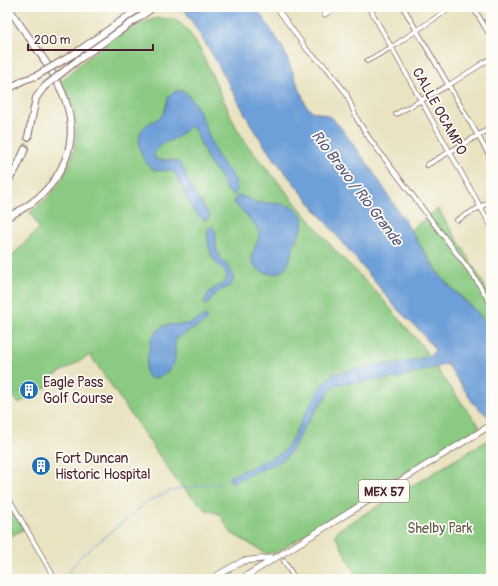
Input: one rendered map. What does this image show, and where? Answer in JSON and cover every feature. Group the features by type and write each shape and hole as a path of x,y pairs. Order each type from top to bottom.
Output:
{"highway":[{"path":"7,90 24,80 36,76 74,54 141,7"},
{"path":"28,137 36,98 44,87 78,60 154,7"},
{"path":"7,217 32,203 49,188 64,163 70,135 68,110 59,87 10,10"},
{"path":"7,182 16,169 25,149"}],"main road":[{"name":"MEX 57","path":"276,557 491,425"},
{"path":"246,576 276,557"},
{"path":"216,576 243,561 276,557"}],"street":[{"path":"276,7 308,51 335,78 346,93 357,120 368,138 473,275 491,304"},
{"path":"324,14 337,7"},
{"name":"CALLE OCAMPO","path":"369,7 491,226"},
{"path":"403,7 491,158"},
{"path":"367,60 392,47 452,7"},
{"path":"473,7 491,37"},
{"path":"396,114 449,85 491,58"},
{"path":"427,165 491,128"},
{"path":"457,220 491,201"},
{"path":"7,495 55,579"},
{"path":"284,561 295,579"}],"green space":[{"name":"Eagle Pass Golf Course","path":"158,18 174,19 187,29 200,49 235,125 247,145 334,249 380,296 422,346 441,375 480,427 274,554 273,552 267,554 231,533 220,514 206,510 178,483 90,355 52,377 54,382 23,401 18,403 7,389 7,261 39,228 30,212 42,203 61,180 68,167 76,139 74,109 61,82 94,53 119,35 145,22"},
{"path":"438,209 464,250 491,298 491,329 477,312 443,279 410,230"},
{"name":"Shelby Park","path":"490,439 491,579 358,579 335,535 338,530"},
{"path":"7,498 24,529 7,538"}],"water":[{"name":"Río Bravo / Rio Grande","path":"183,7 256,7 283,48 306,105 312,111 326,115 333,119 341,128 374,173 437,272 451,288 477,312 491,329 491,419 474,404 447,364 399,378 340,384 331,389 303,429 290,453 281,461 231,483 229,477 280,454 287,447 318,391 326,380 333,374 377,365 403,363 431,355 435,350 422,333 397,309 270,154 250,123 215,59"},
{"path":"175,91 184,91 194,103 199,111 217,155 233,177 237,186 237,192 233,195 227,191 221,178 210,164 193,127 186,129 179,136 163,144 155,151 154,155 157,160 173,160 181,164 193,191 209,214 210,217 206,220 201,218 191,206 174,172 158,171 150,167 146,163 140,151 139,144 141,132 148,123 158,119 162,115 168,99"},
{"path":"236,196 242,196 259,203 278,203 292,207 301,215 303,222 302,227 286,267 282,271 272,274 266,273 254,265 252,256 259,238 259,233 252,222 234,203"},
{"path":"211,226 214,228 216,234 216,247 218,253 230,269 233,281 230,286 216,293 206,306 204,302 209,293 222,284 227,278 224,270 210,253 208,233"},
{"path":"206,315 207,319 204,323 177,338 175,343 174,363 171,368 157,378 147,376 145,370 151,339 157,331 165,325 189,324"}],"waterway":[{"path":"64,579 79,558 147,502 172,490 226,482"}],"tunnel":[{"path":"25,149 28,137"},
{"path":"211,579 216,576"},
{"path":"240,579 246,576"}],"place":[{"name":"Eagle Pass Golf Course","path":"29,390"},
{"name":"Fort Duncan Historic Hospital","path":"41,466"}]}
